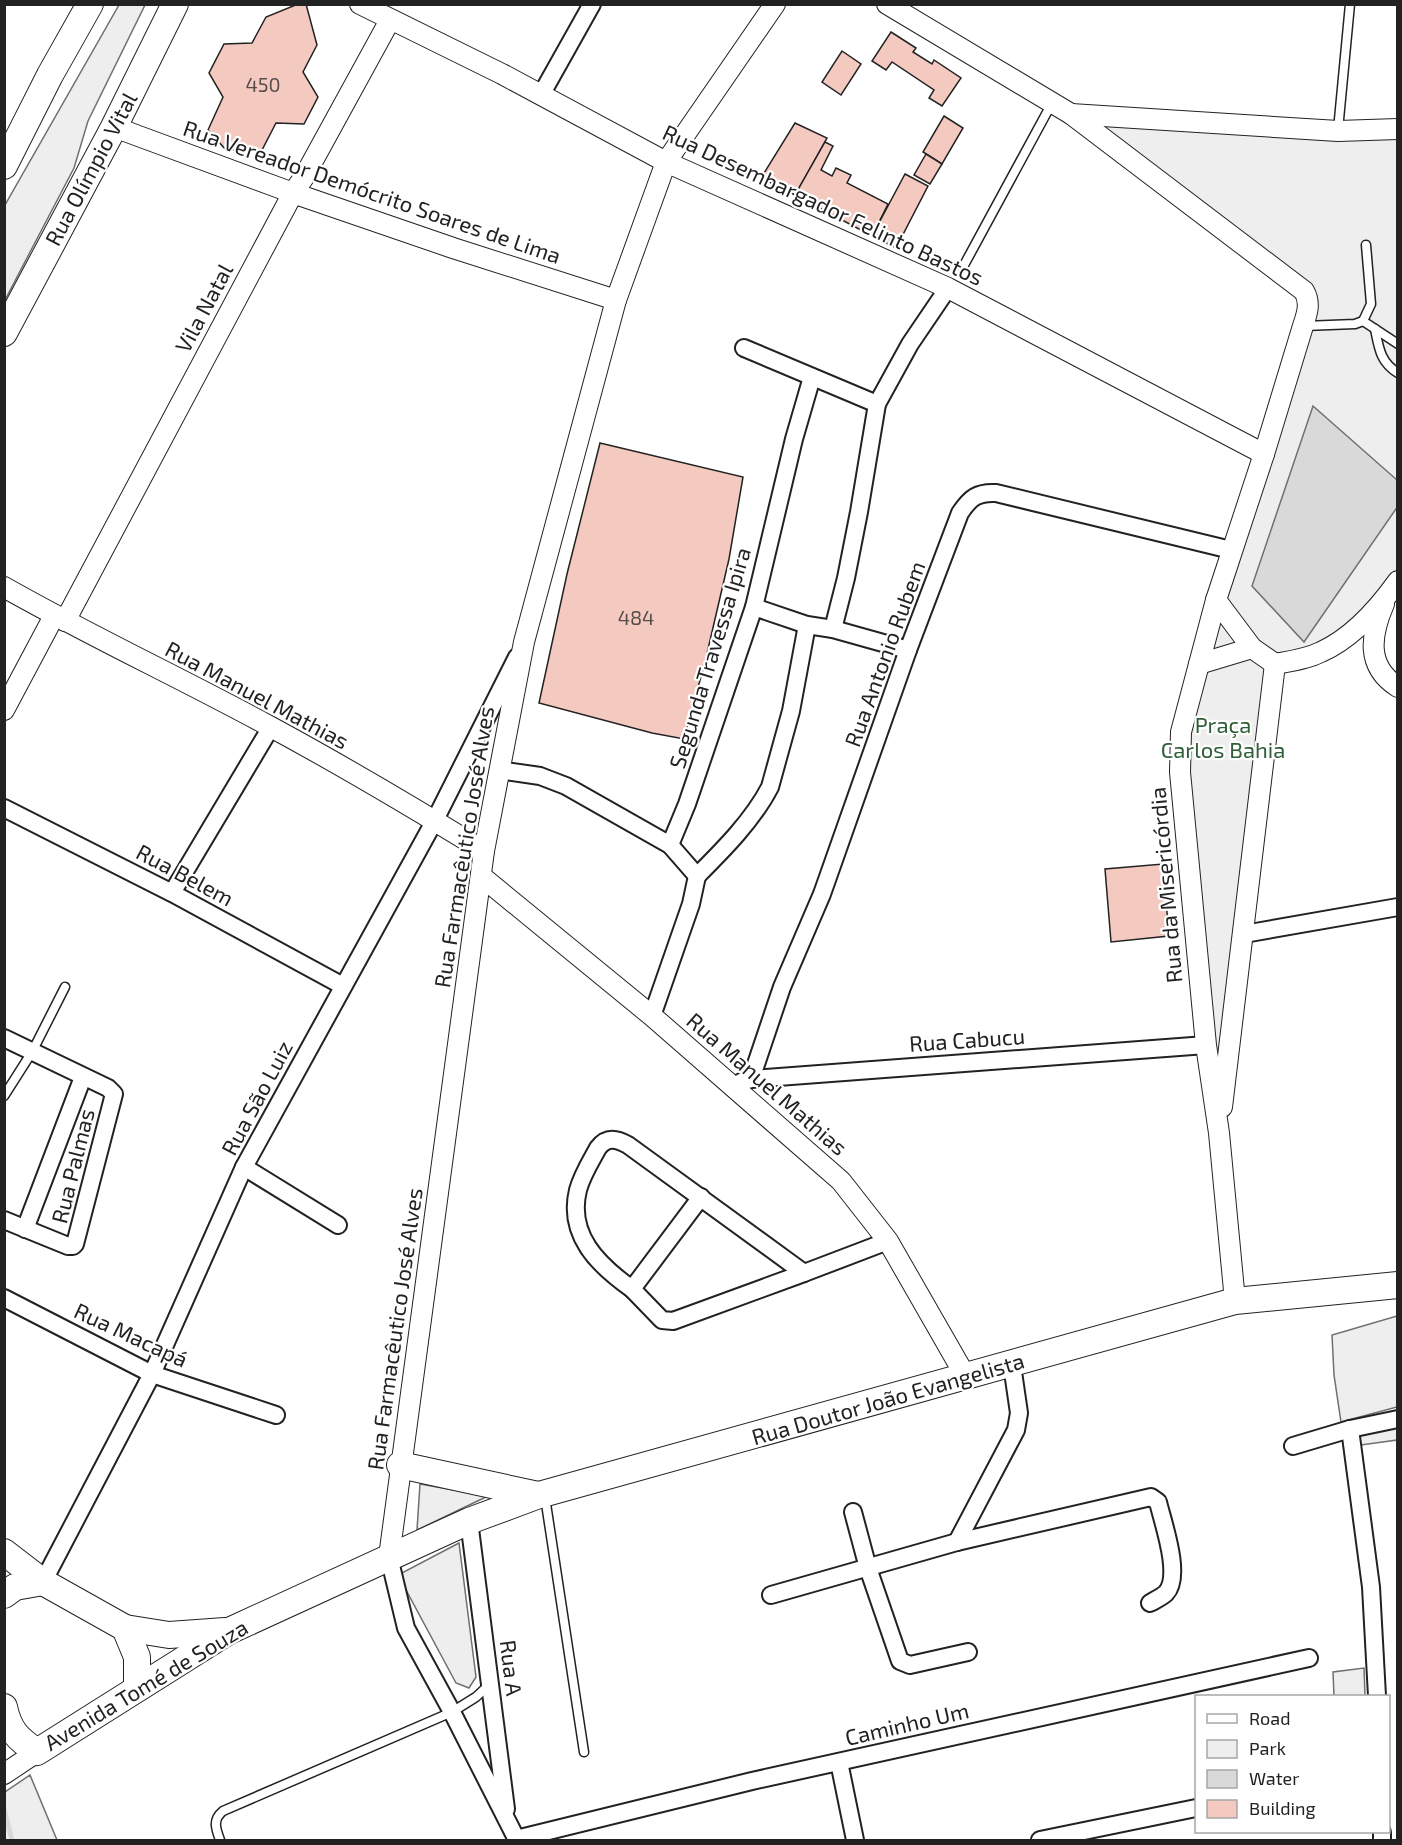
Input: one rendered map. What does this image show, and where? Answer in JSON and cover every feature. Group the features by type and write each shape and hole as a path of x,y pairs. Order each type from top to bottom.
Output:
{"main road":[{"path":"4,166 50,75 90,4"},
{"name":"Rua Olímpio Vital","path":"4,333 114,127 164,16 175,4"},
{"name":"Rua Doutor João Evangelista","path":"389,1557 469,1521 542,1495 1235,1301 1398,1285"},
{"path":"400,1465 542,1495"},
{"path":"4,1552 43,1582 125,1628 169,1635 229,1631"},
{"name":"Avenida Tomé de Souza","path":"38,1752 229,1631 389,1557"},
{"path":"4,1595 15,1587 43,1582"},
{"path":"125,1628 137,1657 137,1688"},
{"path":"5,1716 11,1729 20,1740 38,1752"}],"street":[{"name":"Rua Desembargador Felinto Bastos","path":"360,4 542,95 666,162 948,288 1264,454"},
{"path":"542,95 592,4"},
{"name":"Rua Farmacêutico José Alves","path":"389,1557 484,851 524,642 616,300 666,162 776,4"},
{"path":"887,4 1071,114 1338,131 1398,129"},
{"name":"Vila Natal","path":"4,710 59,618 390,20"},
{"name":"Rua da Misericórdia","path":"1071,114 1304,291 1308,303 1264,454 1216,600 1181,732 1180,772 1206,1045 1219,1133 1235,1301"},
{"name":"Rua Vereador Demócrito Soares de Lima","path":"114,127 293,194 616,300"},
{"path":"833,629 857,523 877,404 910,344 948,288"},
{"path":"744,348 877,404"},
{"name":"Segunda Travessa Ipira","path":"670,845 687,804 754,607 794,439 812,377"},
{"name":"Rua Antonio Rubem","path":"741,1082 822,894 908,650 960,513 968,501 984,492 996,493 1231,550"},
{"name":"Rua Manuel Mathias","path":"4,587 59,618 271,727 435,820 484,851"},
{"path":"1216,600 1252,648 1275,664 1305,658 1338,644 1358,626 1393,587"},
{"path":"1393,587 1377,621 1373,639 1374,656 1391,683 1398,687"},
{"path":"754,607 807,625 833,629 908,650"},
{"path":"652,1016 691,904 697,876 742,826 770,787 791,711 807,625"},
{"name":"Rua São Luiz","path":"43,1582 152,1374 244,1167 435,820 524,642"},
{"path":"1199,663 1252,648"},
{"name":"Rua da Misericórdia","path":"1219,1133 1275,664"},
{"path":"172,893 271,727"},
{"path":"499,770 540,776 566,786 670,845 697,876"},
{"name":"Rua Belem","path":"4,808 172,893 343,986"},
{"name":"Rua Manuel Mathias","path":"481,876 652,1016 741,1082 841,1181 888,1241 966,1377"},
{"path":"1244,934 1398,907"},
{"path":"4,1038 82,1077 25,1229 4,1220"},
{"name":"Rua Cabucu","path":"741,1082 1206,1045"},
{"name":"Rua Palmas","path":"25,1229 73,1246 78,1240 114,1094 108,1088 82,1077"},
{"path":"804,1273 620,1141 613,1139 606,1141 598,1148 578,1191 576,1222 581,1237 600,1263 632,1289 662,1320 670,1322 804,1273 888,1241"},
{"path":"244,1167 338,1225"},
{"path":"632,1289 701,1197"},
{"name":"Rua Macapá","path":"4,1298 152,1374 276,1415"},
{"path":"957,1542 1016,1430 1019,1413 1012,1365"},
{"path":"1293,1446 1398,1419"},
{"path":"1350,1430 1371,1587 1377,1695"},
{"path":"771,1595 957,1542 1153,1497 1158,1502 1173,1575 1172,1583 1166,1593 1150,1603"},
{"path":"853,1512 868,1568 900,1661 910,1665 968,1652"},
{"name":"Rua A","path":"469,1521 508,1821"},
{"name":"Rua A","path":"389,1557 406,1628 452,1712 516,1840"},
{"name":"Caminho Um","path":"516,1840 752,1781 1308,1658"},
{"name":"Avenida Tomé de Souza","path":"4,1774 38,1752"},
{"path":"839,1762 855,1840"},
{"path":"1040,1840 1195,1808"}],"lane":[{"path":"1338,131 1350,4"},
{"path":"963,267 1052,102"},
{"path":"1303,326 1355,324 1363,321 1371,304 1366,245"},
{"path":"1363,321 1398,344"},
{"path":"1375,328 1378,347 1386,366 1398,373"},
{"path":"4,1096 32,1052 66,987"},
{"path":"542,1495 584,1752"},
{"path":"220,1840 215,1827 218,1815 223,1811 452,1712 476,1697 490,1684"}],"green space":[{"path":"119,5 145,5 88,121 74,168 5,300 5,205"},
{"name":"Praça Carlos Bahia","path":"1072,114 1397,133 1397,574 1335,641 1272,661 1219,1133 1180,772 1221,599 1309,304"},
{"path":"1397,1316 1397,1407 1341,1422 1334,1375 1332,1335"},
{"path":"1397,1423 1397,1440 1361,1445 1357,1432"},
{"path":"420,1484 488,1496 417,1530"},
{"path":"459,1543 476,1677 469,1688 456,1683 398,1575"},
{"path":"1364,1668 1365,1695 1334,1695 1333,1672"},
{"path":"30,1775 57,1840 5,1840 5,1792"}],"water":[{"path":"1313,406 1397,480 1398,506 1304,642 1252,586"}],"building":[{"path":"298,4 306,4 317,45 303,72 318,97 304,124 276,123 262,150 226,150 208,130 223,97 209,73 224,44 252,43 266,17"},
{"path":"891,32 916,48 913,52 932,64 934,60 961,78 942,106 929,98 934,90 892,62 886,70 872,61"},
{"path":"842,51 861,64 841,95 822,82"},
{"path":"944,116 963,128 942,164 923,152"},
{"path":"795,123 827,138 795,195 761,178"},
{"path":"825,142 833,146 821,170 832,176 836,168 851,175 847,183 888,204 872,236 795,195"},
{"path":"926,154 942,164 930,184 914,175"},
{"path":"905,174 928,186 896,248 872,236"},
{"path":"600,443 743,477 729,559 684,739 652,733 539,703 567,574"},
{"path":"1163,864 1169,936 1111,942 1105,869"}],"waterway":[{"path":"4,1809 12,1840"}]}
